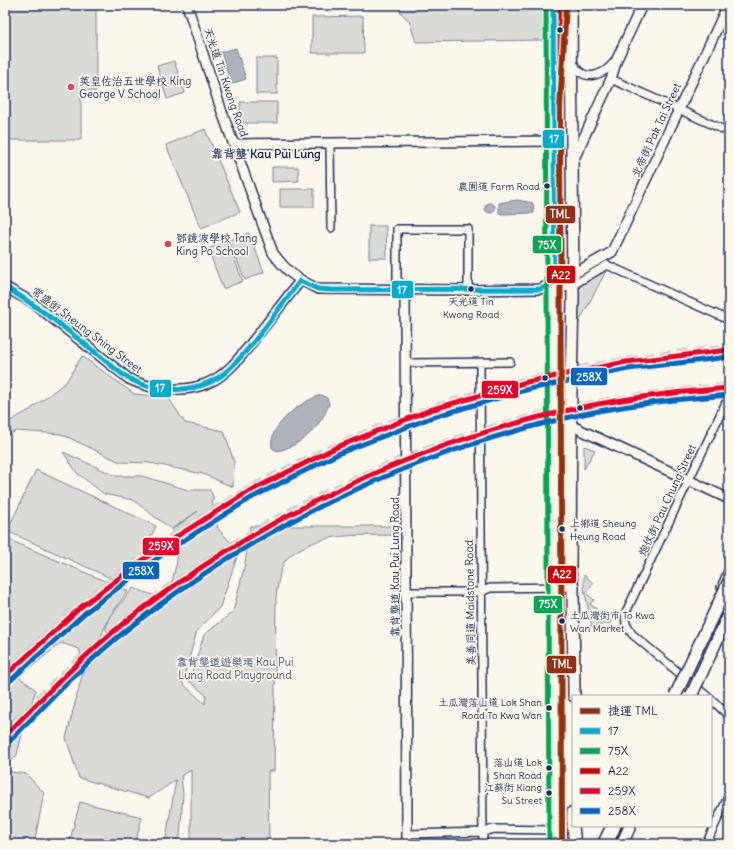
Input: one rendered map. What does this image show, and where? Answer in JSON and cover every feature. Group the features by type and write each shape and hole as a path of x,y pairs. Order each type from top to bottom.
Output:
{"main road":[{"path":"553,5 554,141 552,286 556,588 556,844"},
{"path":"571,5 573,280 570,425 570,573 573,588 574,695"},
{"path":"675,695 729,581"},
{"path":"694,692 729,614"},
{"path":"573,827 575,844"},
{"path":"606,844 614,827"},
{"path":"622,844 630,827"}],"street":[{"name":"天光道 Tin Kwong Road","path":"187,5 273,253 286,271 300,281 318,288 405,290 468,290 552,286 573,280 612,252"},
{"path":"572,165 611,79 617,59 642,5"},
{"name":"北帝街 Pak Tai Street","path":"607,265 728,5"},
{"path":"571,58 578,70 593,76 607,70 617,59"},
{"path":"611,79 729,132"},
{"path":"234,144 554,141"},
{"path":"330,143 331,228"},
{"path":"405,290 397,278 397,229 468,229 468,290"},
{"path":"573,280 607,265 729,320"},
{"name":"常盛街 Sheung Shing Street","path":"5,287 32,302 129,378 146,386 174,389 199,386 222,376 237,360 300,281"},
{"name":"靠背壟道 Kau Pui Lung Road","path":"405,290 407,844"},
{"path":"405,363 510,362"},
{"name":"美善同道 Maidstone Road","path":"480,363 483,844"},
{"name":"炮仗街 Pau Chung Street","path":"681,673 632,634 626,624 625,614 729,396"},
{"path":"570,425 729,499"},
{"path":"670,695 729,569"},
{"path":"407,592 481,592 490,588 573,588"},
{"path":"694,692 729,621"},
{"path":"681,673 694,692 704,695"},
{"path":"712,701 729,716"},
{"path":"714,818 729,795"},
{"path":"601,844 609,827"},
{"path":"625,844 634,827"},
{"path":"706,844 711,827"},
{"path":"406,834 483,832 494,829 556,830"}],"green space":[{"path":"5,5 96,5 96,91 81,91 81,140 5,140"},
{"path":"400,5 543,5 543,40 416,42 409,21 400,12"},
{"path":"363,16 364,53 312,53 312,17"},
{"path":"256,58 277,58 277,94 256,94"},
{"path":"174,61 185,93 167,99 157,66"},
{"path":"240,102 277,102 277,123 241,123"},
{"path":"205,129 240,212 201,228 166,145"},
{"path":"272,167 298,167 299,181 272,182"},
{"path":"280,189 314,189 314,207 280,207"},
{"path":"369,226 386,226 387,258 369,258"},
{"path":"249,233 264,272 245,280 229,240"},
{"path":"227,241 243,281 223,289 208,249"},
{"path":"607,269 574,332 576,285"},
{"path":"82,356 134,394 168,397 185,423 224,431 234,462 233,487 203,474 150,463 120,462 61,434 16,431 5,437 5,424 31,409 66,382"},
{"path":"584,446 595,450 584,469"},
{"name":"靠背壟道遊樂場 Kau Pui Lung Road Playground","path":"63,452 116,476 142,476 188,490 210,490 214,499 212,501 218,529 239,551 220,607 197,631 182,683 205,704 206,695 189,681 204,635 233,612 245,564 250,526 398,526 395,535 335,537 313,543 293,553 281,569 276,596 274,771 268,771 269,844 191,844 191,770 181,776 183,794 180,837 175,841 165,844 176,780 149,798 79,778 66,738 82,676 109,644 106,628 111,616 133,588 167,600 177,562 172,530 198,511 171,529 133,500 104,494 77,473"},
{"path":"36,470 156,526 128,586 7,531"},
{"path":"5,538 128,591 110,616 86,669 79,649 61,643 19,677 36,690 26,718 17,755 5,767"},
{"path":"584,575 593,583 586,593 594,600 590,604 609,619 612,615 611,623 592,627 584,589"},
{"path":"5,771 26,774 44,793 35,839 38,844 5,844"},
{"path":"80,802 142,817 135,844 69,844"}],"shaded area":[{"path":"236,48 246,79 231,84 221,52"},
{"path":"517,200 533,203 534,213 499,214 499,203"},
{"path":"488,203 492,203 495,208 492,213 488,213 485,210 485,206"},
{"path":"322,395 327,398 329,404 315,428 294,445 277,451 272,448 272,440 275,431 288,415 305,402"}],"tunnel":[{"path":"5,676 82,606 163,545 248,492 337,447 430,410 527,382 626,362 729,350"},
{"path":"5,736 62,677 124,623 191,574 262,529 336,490 412,457 490,430 569,410 609,402 729,388"}],"metro line":[{"name":"TML","path":"562,844 560,108 566,5"}],"transit line":[{"name":"75X","path":"546,5 549,844"},
{"name":"17","path":"300,281 318,289 332,290 540,289 555,283 553,5"},
{"name":"A22","path":"560,5 563,844"},
{"name":"17","path":"5,287 52,318 130,379 154,388 180,389 205,384 227,371 256,339 300,281"},
{"name":"259X","path":"5,676 82,606 163,545 248,492 337,447 430,410 527,382 626,362 729,350"},
{"name":"258X","path":"10,681 86,612 167,551 251,498 340,453 433,417 529,389 628,369 729,357"},
{"name":"259X","path":"5,736 78,663 125,622 175,585 227,551 280,520 335,491 392,466 450,444 509,425 609,402 729,388"},
{"name":"258X","path":"10,741 68,683 129,628 179,591 230,557 283,526 338,498 394,473 452,451 510,432 609,409 729,395"}],"place":[{"name":"英皇佐治五世學校 King George V School","path":"71,87"},
{"name":"農圃道 Farm Road","path":"547,186"},
{"name":"鄧鏡波學校 Tang King Po School","path":"168,244"},
{"name":"天光道 Tin Kwong Road","path":"471,289"},
{"name":"上鄉道 Sheung Heung Road","path":"562,529"},
{"name":"土瓜灣街市 To Kwa Wan Market","path":"562,621"},
{"name":"土瓜灣落山道 Lok Shan Road To Kwa Wan","path":"549,708"},
{"name":"落山道 Lok Shan Road","path":"549,768"},
{"name":"江蘇街 Kiang Su Street","path":"549,793"}],"district":[{"name":"靠背壟 Kau Pui Lung","path":"266,153"}]}
